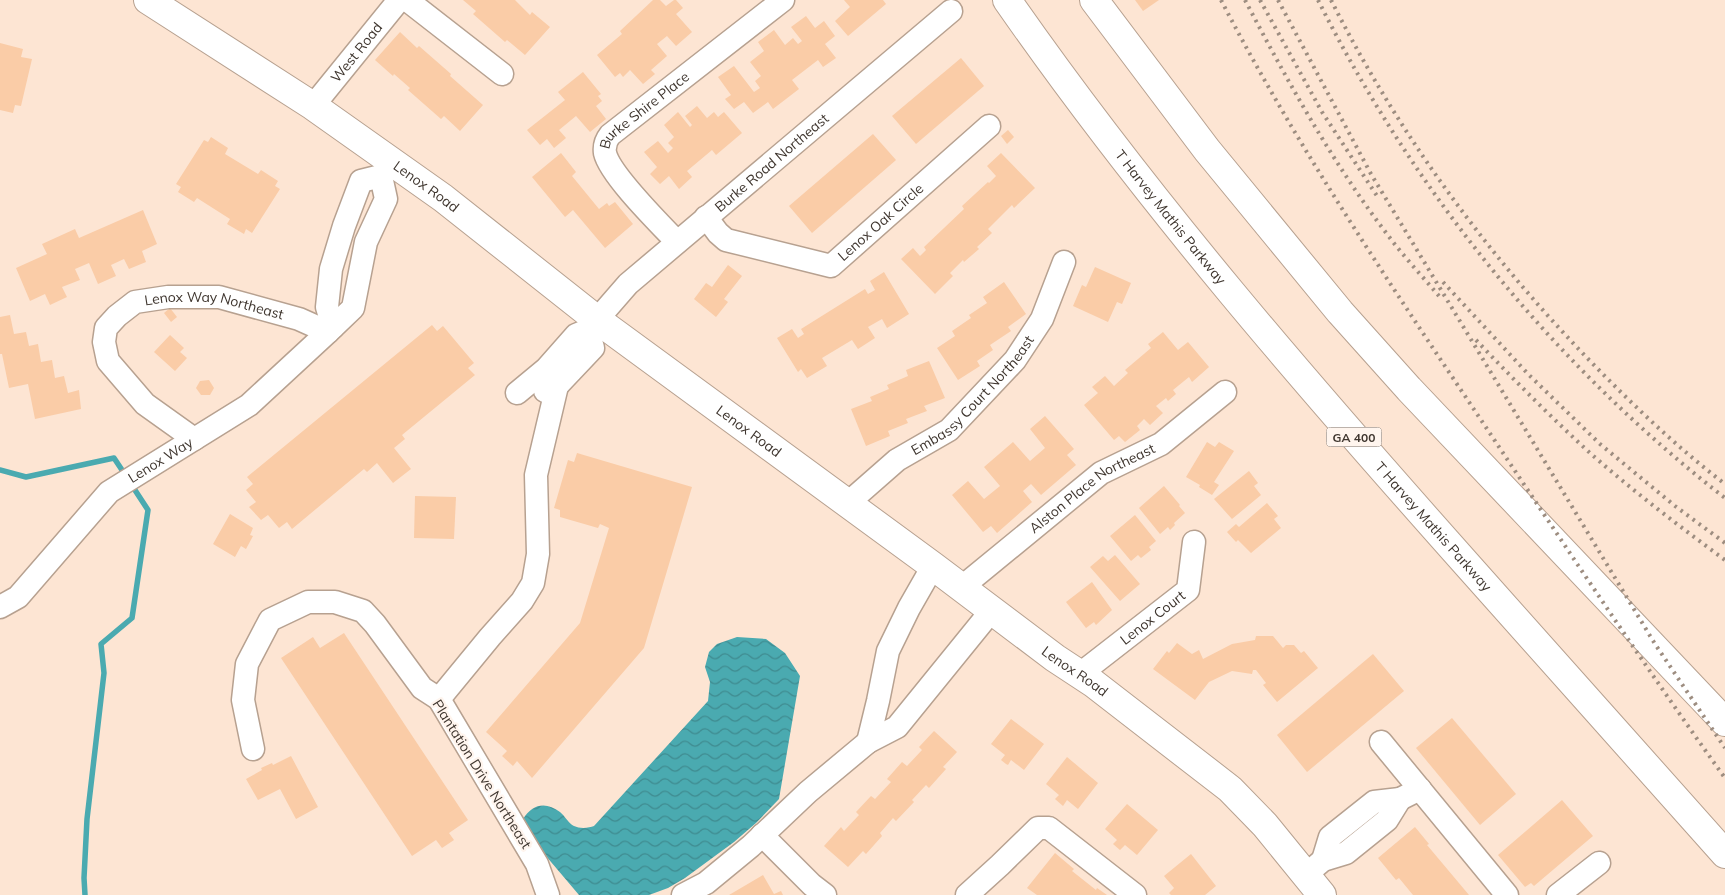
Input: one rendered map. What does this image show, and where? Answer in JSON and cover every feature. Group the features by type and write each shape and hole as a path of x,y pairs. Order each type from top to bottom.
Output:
{"main road":[{"name":"Lenox Road","path":"148,0 313,106 386,168 443,198 592,324 848,503 1055,658 1094,682 1230,789 1317,877"},
{"name":"T Harvey Mathis Parkway","path":"1007,0 1127,163 1225,286 1355,438 1725,854"},
{"path":"1094,0 1207,150 1340,312 1409,389 1725,722"}],"street":[{"name":"West Road","path":"313,106 399,0"},
{"path":"407,0 502,74"},
{"name":"Burke Shire Place","path":"677,242 617,176 605,152 606,140 783,0"},
{"name":"Burke Road Northeast","path":"439,699 522,601 533,584 538,554 536,475 561,371 576,335 592,324 628,284 951,11"},
{"name":"Lenox Oak Circle","path":"706,217 726,240 831,266 989,126"},
{"path":"331,330 327,307 330,269 342,233 361,181 386,168"},
{"name":"Lenox Way","path":"0,608 18,597 109,492 249,405 331,330 352,308 366,242 386,199 386,168"},
{"path":"342,233 366,242"},
{"name":"Embassy Court Northeast","path":"848,503 897,460 949,430 1015,360 1042,319 1064,262"},
{"name":"Lenox Way Northeast","path":"194,439 145,404 108,361 104,342 106,328 117,316 135,302 168,297 219,297 299,319 331,330"},
{"name":"Alston Place Northeast","path":"962,587 1101,473 1161,444 1225,392"},
{"name":"Lenox Court","path":"1080,674 1188,590 1194,542"},
{"path":"868,742 880,692 889,681 892,660 888,651 933,566"},
{"name":"Plantation Drive Northeast","path":"253,749 243,700 247,664 270,620 308,602 335,602 363,611 376,624 422,688 439,699 537,864 548,895"},
{"path":"683,895 706,883 808,792 868,742 897,727 992,610"},
{"path":"880,692 909,712"},
{"path":"1381,742 1507,895"},
{"path":"1317,877 1387,820 1400,799 1420,789"},
{"path":"967,895 1038,828 1049,828 1135,895"},
{"path":"762,835 812,885 825,895"},
{"path":"1558,895 1599,863"}],"water":[{"path":"737,637 766,639 785,653 800,676 779,799 734,842 685,878 668,888 649,895 579,895 540,849 523,819 535,807 545,805 560,812 574,826 584,828 594,826 708,701 710,682 705,667 709,652 717,644"}],"building":[{"path":"463,0 515,0 530,15 532,12 550,27 525,55 507,40 505,42 473,14 476,11"},
{"path":"653,0 660,0 666,6 676,0 683,8 676,14 692,32 676,46 667,36 657,44 667,56 651,70 655,74 643,84 630,70 623,77 620,73 615,77 597,55 622,34 620,31"},
{"path":"844,0 883,0 886,4 848,36 835,21 850,7"},
{"path":"1135,0 1159,0 1143,11"},
{"path":"806,16 815,28 824,21 835,36 825,44 836,58 823,67 818,60 792,80 799,89 773,109 768,102 753,113 744,102 734,109 725,99 731,95 718,77 734,66 754,92 760,88 755,81 761,76 750,62 764,51 758,42 774,30 785,45 793,38 798,44 802,41 791,27"},
{"path":"400,32 417,48 419,46 451,74 450,76 483,105 460,131 444,116 441,119 408,90 410,88 375,60"},
{"path":"0,43 23,49 21,57 32,59 21,106 15,105 13,113 0,110"},
{"path":"961,58 984,86 916,144 892,116"},
{"path":"583,72 601,94 598,96 602,101 596,106 606,119 590,132 576,116 559,130 566,138 554,148 547,139 540,145 527,130 565,100 558,92"},
{"path":"697,106 707,118 714,112 718,117 724,112 742,133 716,155 712,150 687,171 692,177 679,189 669,176 660,184 650,174 657,167 644,152 658,141 668,153 673,148 668,143 674,137 664,125 678,112 690,127 692,125 685,116"},
{"path":"1008,130 1014,137 1007,144 1001,136"},
{"path":"873,134 896,160 812,233 789,206"},
{"path":"211,137 228,148 225,154 258,174 261,170 278,181 275,186 280,189 252,233 246,229 244,234 227,224 230,219 197,198 194,202 178,192 181,187 176,184 204,140 208,142"},
{"path":"561,153 576,172 572,176 599,209 607,203 609,206 615,202 633,224 605,248 573,210 565,217 532,177"},
{"path":"1001,153 1035,188 1014,208 1012,205 988,229 992,233 977,247 979,249 964,262 963,260 950,273 953,276 935,294 901,259 913,248 920,256 926,250 924,247 964,209 962,206 996,176 987,166"},
{"path":"143,210 157,244 142,251 146,262 129,269 124,259 111,265 116,276 98,284 89,263 75,269 80,280 62,287 67,297 50,305 45,294 30,301 16,268 47,254 42,244 75,229 79,238"},
{"path":"728,265 742,276 724,299 728,302 716,317 694,299 706,283 712,287"},
{"path":"1095,267 1131,283 1122,304 1117,302 1108,322 1073,306 1082,285 1086,287"},
{"path":"884,272 909,314 887,328 882,319 868,327 875,338 858,349 852,340 822,358 827,366 807,378 801,369 798,372 777,338 792,329 798,338 804,334 801,329 865,289 868,294 875,290 870,281"},
{"path":"1004,282 1026,314 1008,327 1011,331 990,345 993,350 977,361 980,366 958,380 937,348 955,336 952,331 971,318 969,315 987,303 983,297"},
{"path":"170,308 177,317 171,322 164,313"},
{"path":"10,315 14,334 26,332 29,346 38,344 41,362 52,360 55,378 64,376 68,393 79,390 81,409 35,419 28,384 9,388 2,354 0,354 0,317"},
{"path":"432,325 437,331 443,326 474,363 468,368 475,375 402,435 405,439 394,448 411,469 393,483 377,463 367,472 364,469 292,529 287,522 279,528 268,515 261,520 249,507 256,502 246,490 253,484 247,477"},
{"path":"1163,332 1178,350 1188,342 1209,367 1192,382 1189,377 1173,390 1176,394 1168,401 1166,398 1156,406 1163,413 1150,425 1144,419 1137,426 1140,430 1125,442 1119,436 1114,440 1084,405 1098,393 1092,387 1105,376 1114,386 1128,373 1125,370 1151,348 1148,344"},
{"path":"170,335 184,348 180,352 187,358 175,371 154,352"},
{"path":"929,361 945,398 924,406 927,411 906,419 908,423 888,431 890,436 866,446 851,409 872,401 870,397 889,389 887,385 908,376 906,370"},
{"path":"209,380 214,388 210,395 201,395 196,388 200,381"},
{"path":"1045,416 1074,449 1067,455 1076,465 1041,495 1031,484 1023,491 1032,502 997,533 991,526 983,532 952,495 968,481 984,499 1000,486 984,467 1013,442 1030,461 1045,448 1030,429"},
{"path":"1207,442 1215,447 1219,442 1234,451 1214,482 1219,485 1212,495 1186,477"},
{"path":"577,453 692,487 644,648 532,778 517,761 513,766 502,756 507,751 486,732 580,623 609,528 600,524 598,528 560,517 560,510 554,508 568,460 574,462"},
{"path":"1249,471 1258,483 1254,486 1261,495 1232,519 1214,499"},
{"path":"1164,486 1185,513 1174,523 1175,525 1170,530 1168,527 1160,534 1139,508"},
{"path":"415,496 456,497 454,539 414,538"},
{"path":"1267,503 1278,516 1274,519 1281,528 1251,553 1238,540 1236,542 1227,532 1236,524 1239,527"},
{"path":"230,514 253,528 250,535 253,536 246,549 241,546 235,557 213,544"},
{"path":"1135,515 1156,541 1149,547 1151,550 1141,558 1138,555 1131,561 1110,536"},
{"path":"1115,555 1140,584 1120,601 1090,567 1103,556 1108,561"},
{"path":"1092,582 1112,610 1096,625 1094,622 1086,628 1066,602"},
{"path":"344,633 468,820 449,833 454,840 442,848 436,840 412,856 281,658 313,637 320,648"},
{"path":"1256,636 1273,636 1283,648 1286,645 1294,645 1301,653 1304,651 1318,668 1277,702 1263,685 1266,683 1256,670 1253,670 1252,674 1232,671 1209,682 1195,700 1153,669 1167,651 1169,653 1177,643 1192,654 1199,650 1203,659 1232,644 1255,640"},
{"path":"1373,654 1404,691 1307,772 1277,735"},
{"path":"1452,718 1516,794 1480,825 1416,748"},
{"path":"1011,719 1044,744 1024,770 1011,760 1008,765 1006,764 1001,760 1005,755 991,744"},
{"path":"934,731 957,752 943,767 946,769 929,788 926,785 912,800 914,802 896,821 893,818 880,833 882,836 866,854 863,851 848,867 824,846 841,827 844,831 859,815 856,812 871,796 875,799 891,782 887,779 902,762 907,766 922,750 919,747"},
{"path":"291,756 318,807 296,819 280,789 258,800 246,779 262,770 261,768 272,763 273,765"},
{"path":"1067,757 1098,783 1078,809 1067,800 1063,806 1055,799 1059,795 1046,784"},
{"path":"1562,800 1593,836 1534,886 1531,883 1525,887 1498,855"},
{"path":"1127,804 1158,830 1137,855 1125,845 1120,850 1113,844 1117,840 1105,829"},
{"path":"1415,827 1429,844 1427,845 1469,895 1413,895 1399,878 1396,880 1378,858"},
{"path":"1055,853 1074,869 1072,871 1096,890 1097,888 1107,895 1037,895 1027,888"},
{"path":"1191,854 1216,886 1205,895 1171,895 1169,893 1174,888 1164,876"},
{"path":"763,875 774,894 781,891 783,895 729,895"}],"waterway":[{"path":"0,470 26,477 114,458 126,476"},
{"path":"85,895 87,819 104,673 101,644 132,618 148,510 131,484"}],"railway":[{"path":"1221,0 1249,53 1341,208 1598,594 1725,778"},
{"path":"1245,0 1312,122 1349,181 1396,245 1439,296"},
{"path":"1260,0 1322,112 1379,199"},
{"path":"1278,0 1371,174 1655,644 1725,748"},
{"path":"1318,0 1356,71 1398,140 1444,207 1494,272 1547,333 1603,392 1663,447 1725,498"},
{"path":"1331,0 1357,50 1416,146 1448,192 1517,281 1554,323 1625,396 1674,442 1725,484"},
{"path":"1443,282 1528,374 1600,444 1675,506 1725,543"},
{"path":"1476,340 1532,398 1590,453 1656,508 1725,560"}]}
